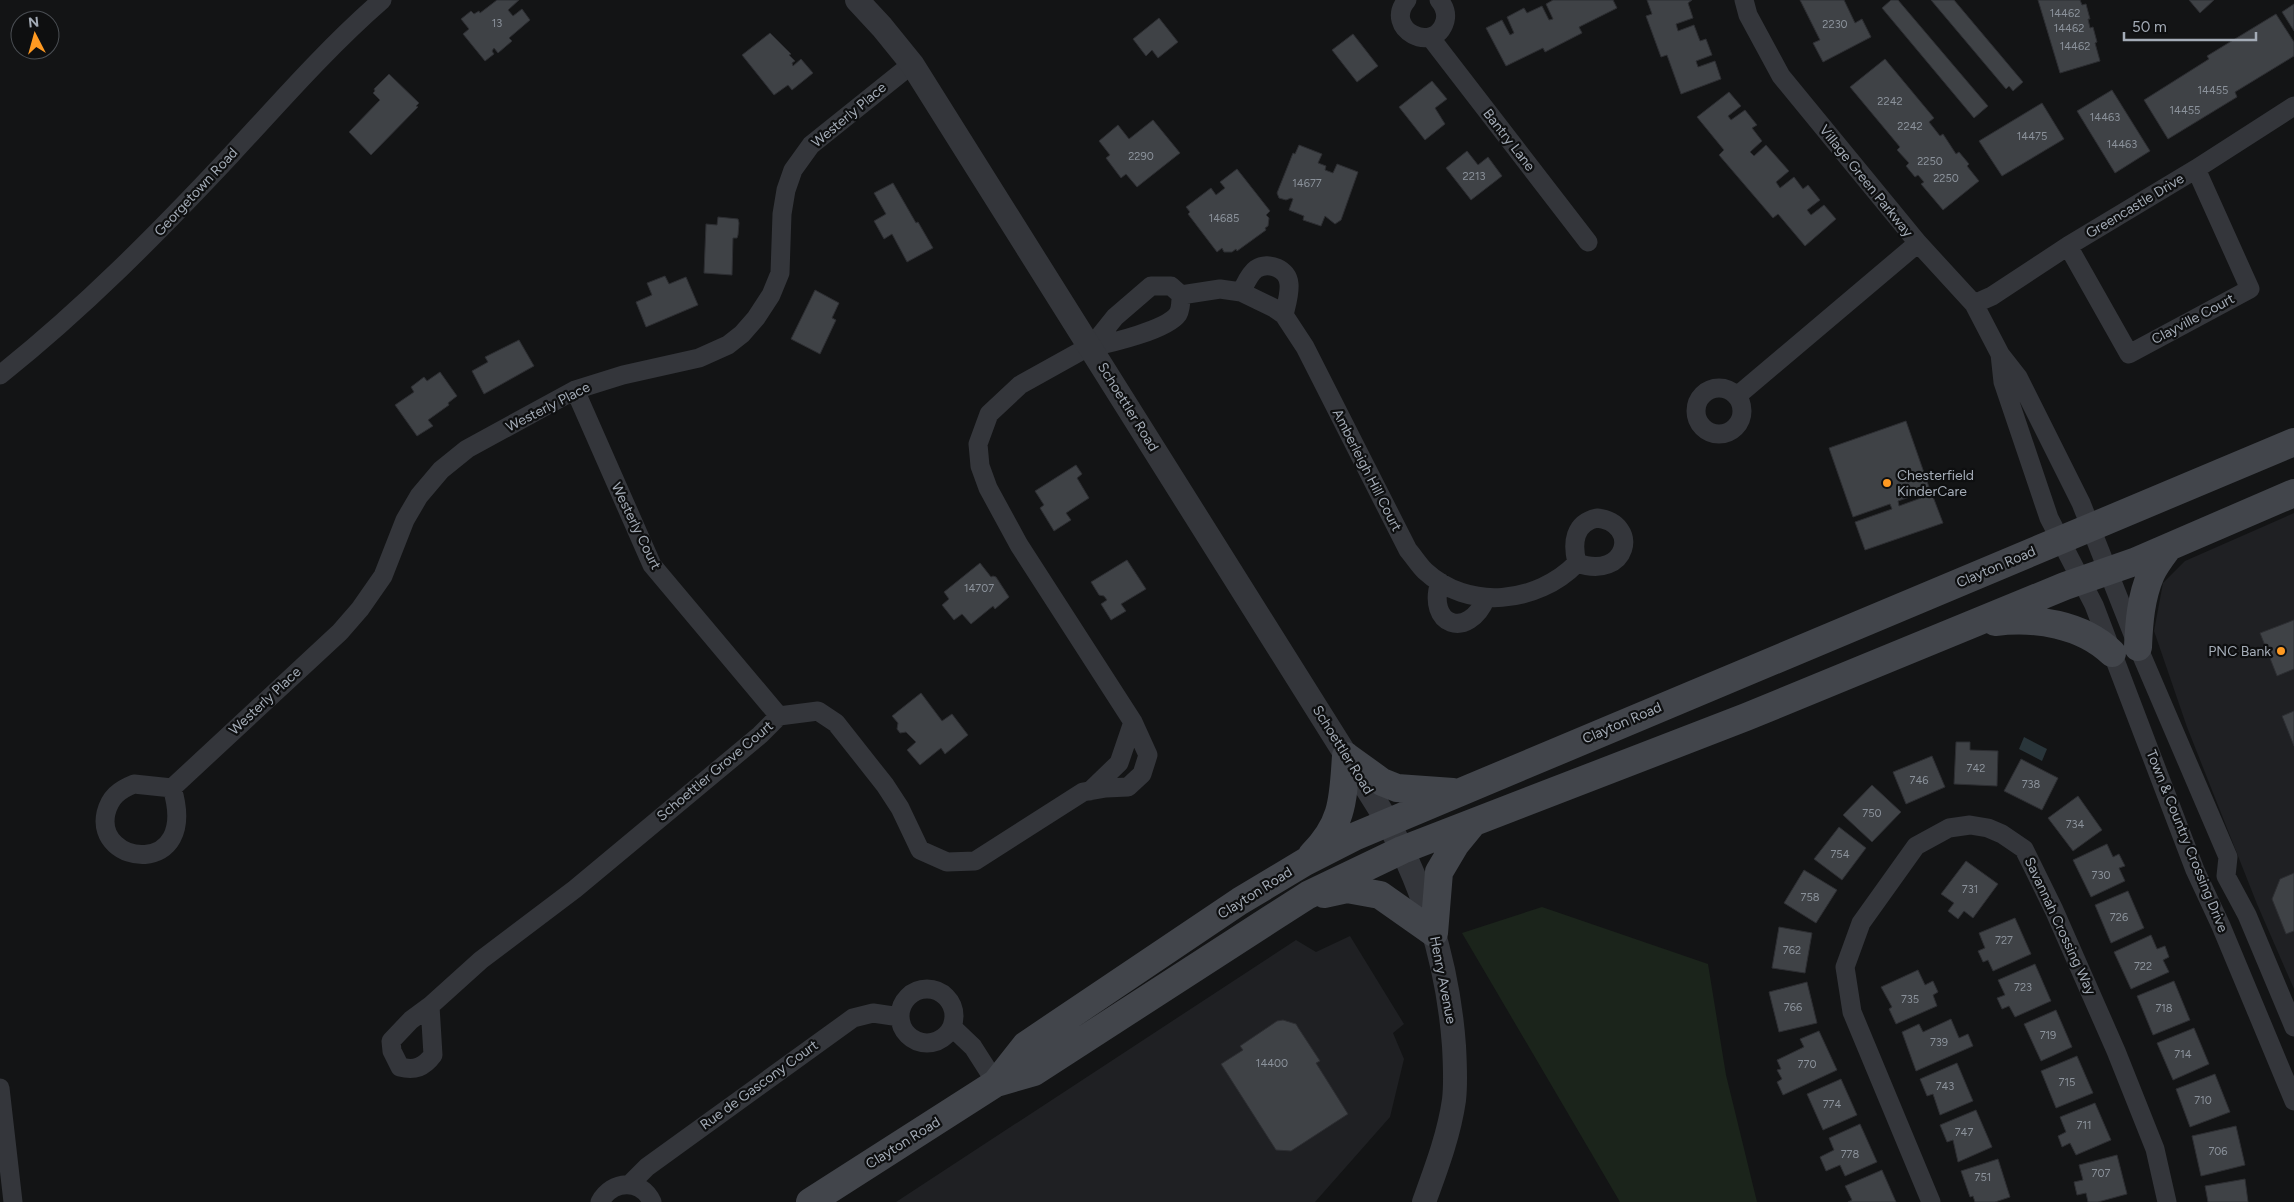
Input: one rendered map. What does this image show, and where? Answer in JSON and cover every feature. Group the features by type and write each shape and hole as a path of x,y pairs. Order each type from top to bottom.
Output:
{"main road":[{"name":"Clayton Road","path":"996,1083 1026,1045 1232,906 1305,862 1356,836 2294,442"},
{"name":"Clayton Road","path":"810,1202 996,1083 1034,1072 1308,895 1402,850 1736,721 2080,581 2168,548 2294,493"},
{"path":"1974,624 2006,621 2061,625 2125,650 2140,614 2151,574 2168,548"},
{"path":"1346,756 1382,782 1397,788 1459,792"},
{"path":"1305,862 1328,840 1339,817 1343,802 1346,756"},
{"path":"1308,895 1316,896 1347,889 1380,895 1434,932 1439,872 1455,845 1473,823"}],"street":[{"name":"Georgetown Road","path":"0,375 67,319 138,252 288,94 382,0"},
{"name":"Schoettler Road","path":"857,0 912,64 1388,822"},
{"path":"1407,0 1401,12 1404,27 1415,36 1430,37 1436,34 1444,23 1445,10 1443,1"},
{"name":"Village Green Parkway","path":"1744,0 1748,15 1781,76 1918,244 1974,304 2000,354 2018,377 2081,502 2107,571"},
{"name":"Bantry Lane","path":"1430,37 1588,242"},
{"name":"Westerly Place","path":"172,788 340,632 360,609 383,576 405,520 419,496 441,470 468,449 575,390 623,375 699,358 728,345 742,334 756,318 771,295 780,273 782,214 786,190 793,170 811,145 912,64"},
{"name":"Greencastle Drive","path":"1974,304 1992,296 2068,246 2292,112"},
{"name":"Clayville Court","path":"2068,246 2128,354 2250,289 2196,169"},
{"path":"1737,396 1918,244"},
{"path":"1241,292 1252,273 1258,268 1272,266 1278,268 1286,276 1289,283 1284,315"},
{"path":"1151,286 1171,286 1181,295 1179,313 1171,322 1121,341 1091,347 1115,317 1151,286"},
{"name":"Amberleigh Hill Court","path":"1181,295 1220,289 1241,292 1284,315 1305,347 1408,550 1425,571 1440,582 1456,590 1486,598 1522,595 1558,579 1576,564"},
{"name":"Schoettler Grove Court","path":"430,1006 482,960 576,889 760,735 779,716 818,711 836,723 885,785 900,808 920,850 946,862 975,862 1083,792 1128,787 1142,774 1148,755 1133,722 1019,545 988,488 980,466 978,444 989,414 1020,384 1091,347"},
{"name":"Village Green Parkway","path":"2000,354 2003,382 2049,518 2080,581"},
{"name":"Westerly Court","path":"575,390 652,565 779,716"},
{"name":"Town & Country Crossing Drive","path":"2107,571 2125,650 2195,870 2221,926 2294,1101"},
{"name":"Town & Country Crossing Drive","path":"2080,581 2125,650 2228,857 2226,876 2247,915 2294,1028"},
{"path":"1440,582 1437,593 1438,607 1446,619 1452,622 1460,624 1473,618 1486,598"},
{"name":"Schoettler Grove Court","path":"1090,791 1119,763 1133,722"},
{"name":"Henry Avenue","path":"1388,822 1402,850 1434,932 1452,1010 1455,1058 1454,1099 1444,1145 1424,1202"},
{"name":"Savannah Crossing Way","path":"1931,1202 1852,1012 1845,967 1861,923 1916,846 1949,828 1970,825 1988,828 2002,834 2024,849 2054,910 2116,1051 2156,1149 2167,1202"},
{"path":"928,988 937,990 950,1001 955,1018 952,1027 940,1040 922,1042 907,1034 900,1017 905,1000 919,990 928,988"},
{"name":"Rue de Gascony Court","path":"600,1202 612,1188 621,1184 630,1184 655,1161 853,1018 873,1013 900,1017"},
{"path":"952,1027 973,1047 996,1083"},
{"path":"0,1088 13,1202"},
{"path":"630,1184 646,1192 652,1202"}],"shaded area":[{"path":"2294,513 2294,989 2257,904 2187,727 2154,631 2163,583 2185,561"},
{"path":"2024,737 2047,749 2042,761 2019,749"},
{"path":"1542,907 1708,964 1726,1075 1757,1202 1620,1202 1462,933"},
{"path":"1350,936 1404,1024 1393,1033 1404,1059 1390,1117 1315,1202 896,1202 1296,940 1316,952"}],"building":[{"path":"497,0 519,0 508,10 513,16 522,9 530,20 509,38 512,41 498,53 494,48 492,51 494,54 485,61 463,34 469,29 461,19 471,11 474,14 479,11 480,13"},
{"path":"1553,0 1613,0 1617,8 1579,27 1582,33 1545,52 1543,48 1506,66 1486,28 1502,20 1510,35 1514,33 1507,17 1524,8 1527,13 1542,6 1549,20 1553,19 1546,4"},
{"path":"1647,0 1692,0 1688,3 1693,18 1676,24 1678,31 1694,25 1700,41 1706,39 1712,55 1696,61 1698,67 1715,61 1721,79 1681,94 1667,55 1661,57 1646,16 1652,14"},
{"path":"1800,0 1844,0 1855,23 1862,19 1871,37 1823,62 1813,43 1820,40"},
{"path":"1891,0 1898,0 1988,106 1974,118 1882,8"},
{"path":"1931,0 1954,0 2023,82 2013,91 2009,86 2006,89"},
{"path":"2038,0 2080,0 2082,5 2086,4 2090,28 2093,27 2100,61 2060,73"},
{"path":"2189,0 2214,0 2200,13"},
{"path":"2294,4 2294,31 2282,12"},
{"path":"2276,14 2294,42 2294,56 2235,92 2237,97 2168,139 2144,100 2209,59 2207,56"},
{"path":"1159,18 1178,42 1158,58 1152,50 1146,56 1133,39"},
{"path":"770,33 791,54 789,55 795,61 792,63 793,66 801,59 813,73 792,90 788,85 774,95 742,55"},
{"path":"1353,34 1378,66 1357,82 1332,50"},
{"path":"1885,59 1934,118 1929,122 1940,136 1943,134 1956,154 1959,152 1979,181 1943,210 1921,184 1924,182 1918,175 1915,177 1906,166 1909,163 1897,150 1900,147 1850,87"},
{"path":"389,74 419,103 416,106 418,107 371,155 349,132 380,100 373,93 374,89"},
{"path":"1432,81 1447,99 1435,108 1445,124 1425,140 1399,107"},
{"path":"2112,90 2150,151 2115,173 2077,111"},
{"path":"1729,92 1741,106 1728,116 1731,120 1745,110 1757,125 1752,128 1762,141 1750,152 1754,156 1766,145 1789,171 1776,182 1780,188 1794,177 1803,189 1808,185 1820,200 1807,210 1811,215 1824,205 1836,219 1805,246 1778,214 1773,218 1719,155 1724,150 1697,117"},
{"path":"2042,103 2064,139 2002,176 1979,141"},
{"path":"1153,120 1180,153 1137,187 1126,174 1121,178 1106,158 1110,155 1099,141 1118,125 1129,139"},
{"path":"1299,145 1322,154 1318,163 1326,166 1325,170 1333,173 1337,164 1358,172 1341,220 1335,224 1325,216 1321,226 1303,220 1304,216 1289,210 1293,199 1279,198 1277,193 1293,153 1295,154"},
{"path":"1467,151 1478,165 1488,157 1502,176 1471,200 1446,168"},
{"path":"1237,169 1270,211 1266,215 1269,218 1268,226 1265,228 1266,230 1237,251 1236,249 1232,252 1224,252 1222,248 1217,252 1188,214 1190,212 1186,207 1211,188 1216,195 1225,188 1220,182"},
{"path":"893,183 933,248 907,262 892,234 884,239 874,221 886,214 874,193"},
{"path":"718,217 738,219 739,223 737,238 733,238 732,275 704,273 706,224 717,225"},
{"path":"665,276 669,284 686,277 698,305 646,327 636,302 652,295 647,283"},
{"path":"815,290 839,303 832,318 836,320 820,354 791,339"},
{"path":"519,340 534,366 484,394 472,371 488,362 485,357"},
{"path":"440,372 457,396 448,403 449,405 428,420 433,426 417,436 395,405 414,392 411,387 424,377 427,381"},
{"path":"1906,421 1930,490 1898,501 1899,506 1932,494 1943,523 1865,550 1855,522 1892,509 1890,504 1853,517 1829,448"},
{"path":"1076,465 1082,474 1077,478 1089,498 1066,513 1071,520 1054,531 1040,508 1044,505 1035,491"},
{"path":"1127,560 1146,589 1121,604 1126,611 1111,620 1101,604 1107,600 1104,596 1099,595 1091,582"},
{"path":"980,563 991,577 996,577 1009,597 995,609 993,606 971,624 962,614 954,620 942,605 949,599 944,592"},
{"name":"PNC Bank","path":"2294,620 2294,669 2277,676 2260,633"},
{"path":"921,693 942,721 952,714 968,735 945,754 941,748 920,765 907,750 916,742 906,732 900,733 897,729 898,723 892,716"},
{"path":"2294,711 2294,746 2282,716"},
{"path":"1956,742 1970,742 1970,750 1998,751 1997,786 1954,784"},
{"path":"1932,756 1945,787 1906,804 1893,772"},
{"path":"2021,759 2058,778 2042,810 2004,791"},
{"path":"1872,785 1901,812 1872,842 1843,815"},
{"path":"2078,796 2102,830 2073,851 2048,818"},
{"path":"1839,827 1866,848 1842,880 1814,859"},
{"path":"2107,844 2113,857 2119,854 2125,866 2119,868 2125,881 2091,897 2073,860"},
{"path":"1966,861 1998,884 1973,918 1964,911 1958,919 1948,911 1954,903 1941,894"},
{"path":"1804,870 1837,890 1816,923 1784,903"},
{"path":"2294,873 2294,931 2286,934 2272,899 2280,879"},
{"path":"2128,891 2144,928 2111,943 2095,905"},
{"path":"2015,918 2031,954 1993,971 1988,960 1983,962 1978,951 1985,948 1979,933"},
{"path":"1779,927 1812,933 1805,973 1772,968"},
{"path":"2151,935 2157,949 2165,946 2169,957 2163,960 2169,972 2131,989 2114,952"},
{"path":"2035,964 2051,1001 2015,1017 2009,1006 2002,1009 1997,998 2005,995 1998,980"},
{"path":"1918,970 1925,985 1933,981 1938,992 1933,995 1937,1006 1896,1024 1889,1009 1892,1007 1881,987"},
{"path":"2174,981 2190,1020 2153,1035 2137,996"},
{"path":"1807,982 1817,1023 1779,1032 1769,992"},
{"path":"2056,1010 2072,1047 2041,1061 2024,1024"},
{"path":"1951,1019 1959,1038 1968,1034 1973,1046 1916,1071 1902,1032 1919,1024 1923,1032"},
{"path":"1283,1020 1296,1024 1320,1061 1316,1063 1348,1114 1291,1151 1276,1150 1221,1064 1243,1050 1240,1046 1277,1021"},
{"path":"2194,1028 2209,1064 2173,1080 2157,1043"},
{"path":"1819,1031 1837,1070 1783,1095 1777,1082 1782,1079 1777,1070 1781,1069 1777,1060 1804,1047 1800,1039"},
{"path":"2077,1056 2093,1093 2056,1108 2041,1071"},
{"path":"1957,1063 1973,1101 1940,1115 1933,1094 1927,1096 1920,1079"},
{"path":"2215,1074 2230,1112 2190,1127 2176,1089"},
{"path":"1841,1079 1857,1115 1823,1130 1807,1094"},
{"path":"2095,1103 2111,1140 2076,1155 2070,1143 2062,1147 2058,1136 2066,1132 2060,1117"},
{"path":"1976,1110 1992,1147 1958,1162 1953,1140 1947,1142 1940,1125"},
{"path":"1860,1124 1877,1162 1845,1176 1840,1165 1826,1171 1820,1157 1834,1150 1829,1138"},
{"path":"2236,1126 2245,1165 2201,1176 2192,1136"},
{"path":"2117,1155 2127,1194 2098,1202 2088,1202 2086,1193 2077,1195 2074,1182 2083,1180 2079,1165"},
{"path":"1998,1159 2010,1197 1995,1202 1975,1202 1973,1196 1970,1197 1961,1171"},
{"path":"1882,1170 1896,1202 1848,1202 1852,1200 1845,1186"},
{"path":"2245,1179 2248,1202 2208,1202 2205,1186"}],"place":[{"name":"Chesterfield KinderCare","path":"1887,483"},
{"name":"PNC Bank","path":"2281,651"}]}
